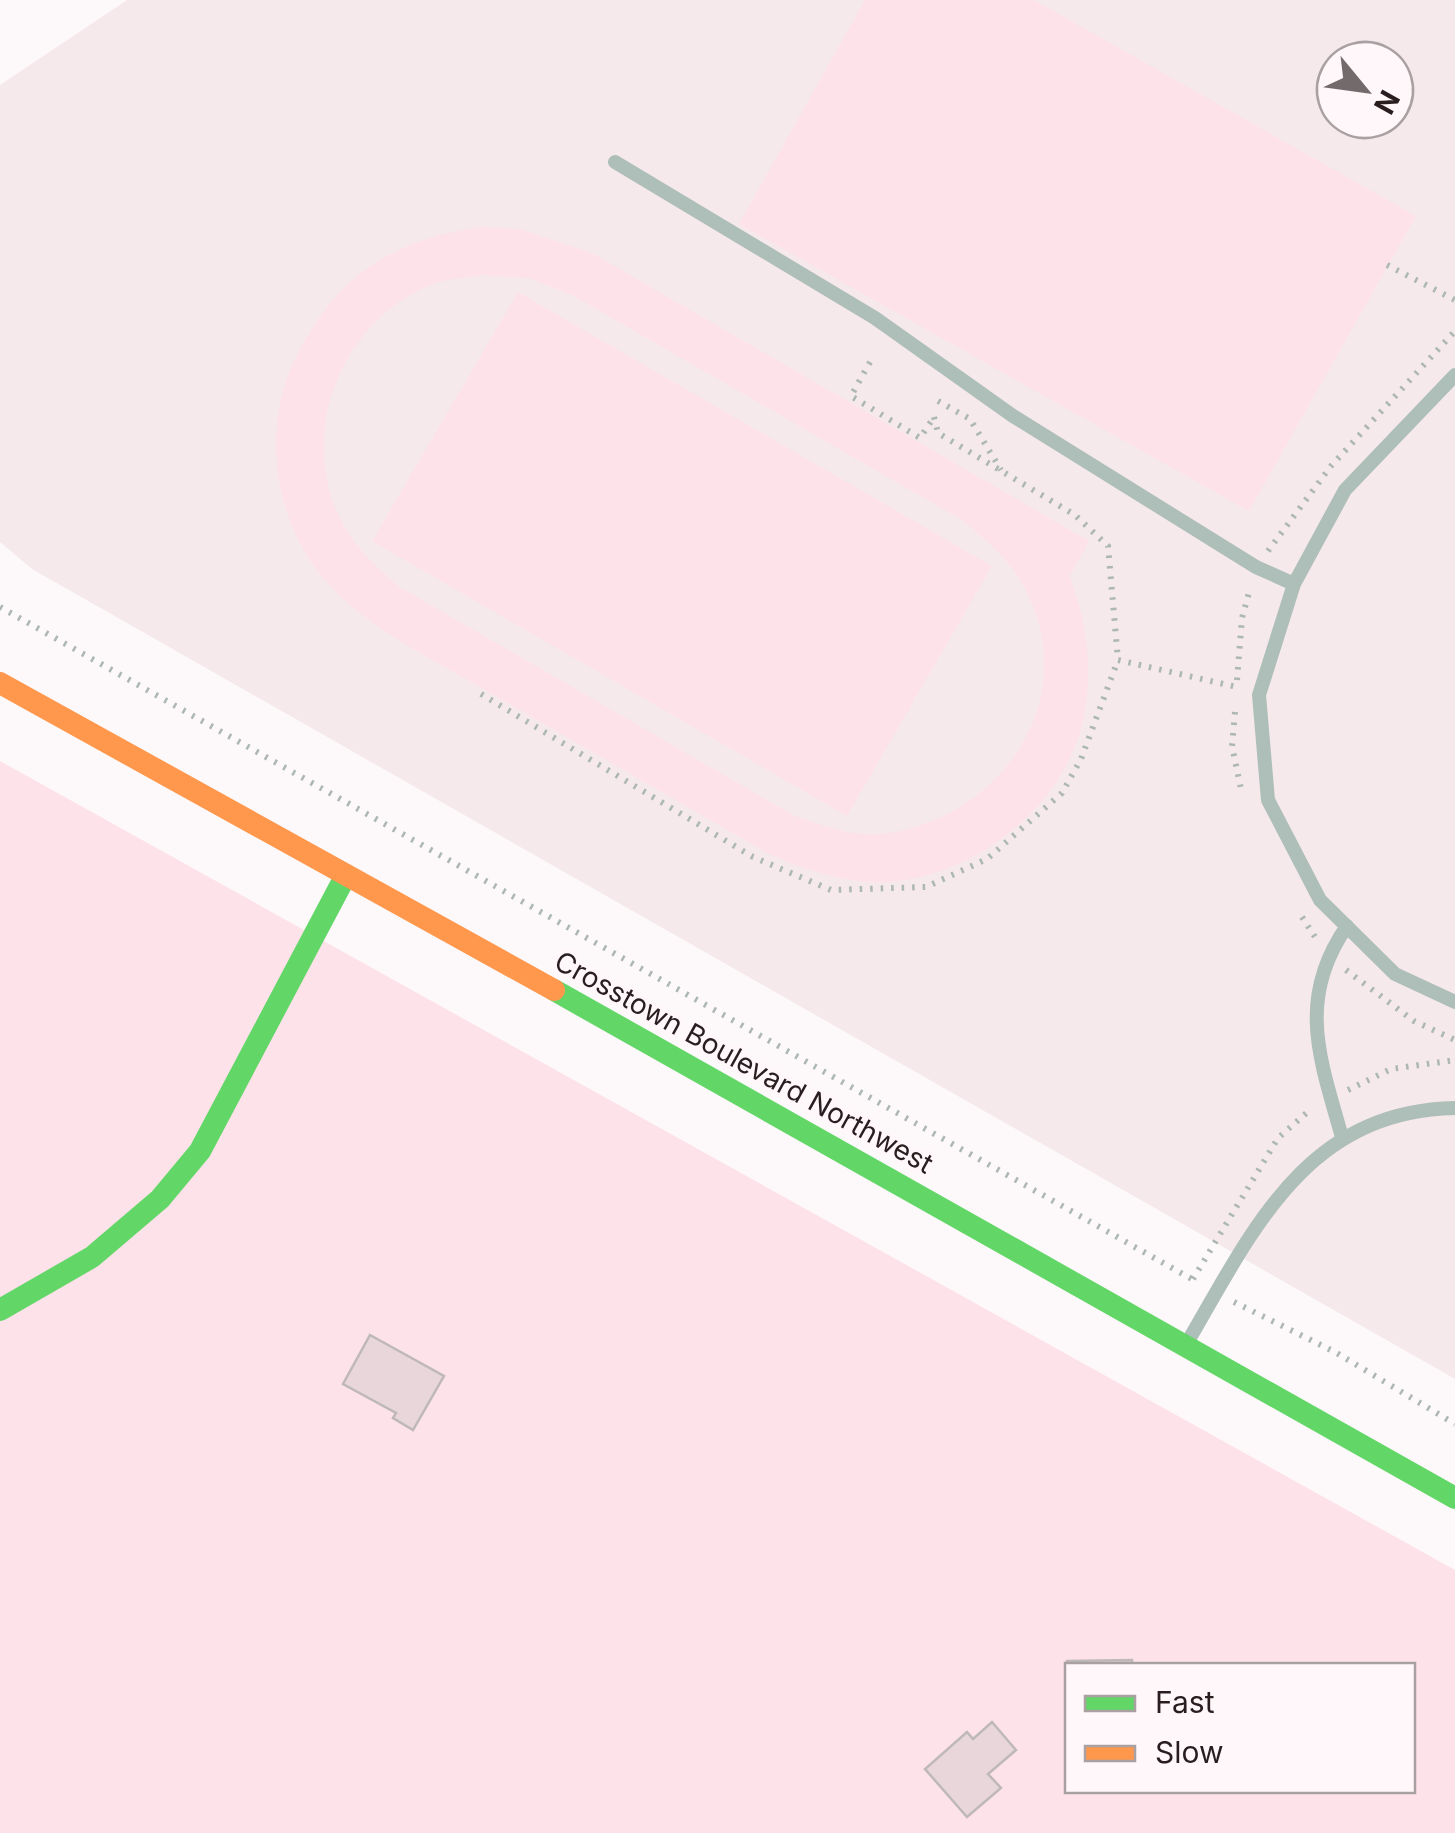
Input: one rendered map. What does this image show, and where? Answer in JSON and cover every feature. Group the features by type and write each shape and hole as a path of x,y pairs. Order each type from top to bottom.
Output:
{"street":[{"name":"Crosstown Boulevard Northwest","path":"0,683 1187,1344 1455,1498"},
{"path":"0,1310 92,1257 160,1199 200,1151 346,875"}],"lane":[{"path":"614,162 875,318 1013,416 1256,567 1294,584"},
{"path":"1455,375 1345,490 1294,584 1259,695 1268,800 1320,900 1394,974 1455,1002"},
{"path":"1342,1137 1315,1044 1316,994 1328,956 1346,926"},
{"path":"1187,1344 1251,1234 1298,1172 1342,1137 1416,1108 1455,1108"}],"path":[{"path":"1388,266 1455,300"},
{"path":"1244,799 1232,746 1242,618 1256,567 1331,466 1455,331"},
{"path":"481,694 753,856 832,890 926,888 987,859 1062,794 1081,759 1118,660 1108,546 1075,515 938,434 934,416 920,438 850,396 870,362"},
{"path":"938,401 970,419 1002,472"},
{"path":"0,607 1188,1276"},
{"path":"1118,660 1236,687"},
{"path":"1293,904 1328,956 1414,1020 1455,1040"},
{"path":"1240,1304 1335,1352 1455,1424"}],"shaded area":[{"path":"127,0 1455,0 1455,1379 32,569 0,542 0,85"},
{"path":"865,0 1034,0 1416,216 1249,511 739,224"},
{"path":"479,227 520,229 592,253 1089,541 1070,576 1086,642 1085,710 1076,744 1060,777 1038,806 981,852 948,868 914,878 879,882 822,874 769,854 406,644 344,599 308,557 284,502 276,442 285,382 313,327 349,283 394,253 448,233","holes":["480,275 528,278 572,295 962,520 1004,558 1024,587 1040,629 1044,671 1037,711 1020,747 995,779 963,805 924,824 882,834 848,832 793,815 398,586 354,542 330,490 324,456 326,421 334,387 350,356 371,327 397,304 428,286"]},
{"path":"518,292 992,566 847,816 372,541"},
{"path":"0,761 1455,1570 1455,1833 0,1833"}],"building":[{"path":"370,1335 444,1376 413,1430 393,1418 396,1413 343,1384"},
{"path":"1132,1660 1132,1663 1067,1663"},
{"path":"992,1722 1016,1750 988,1774 1001,1788 967,1817 925,1769 967,1732 973,1739"}],"traffic: fast":[{"path":"0,1310 92,1257 160,1199 200,1151 346,875"},
{"path":"554,990 1455,1498"}],"traffic: slow":[{"path":"0,683 554,990"}]}
